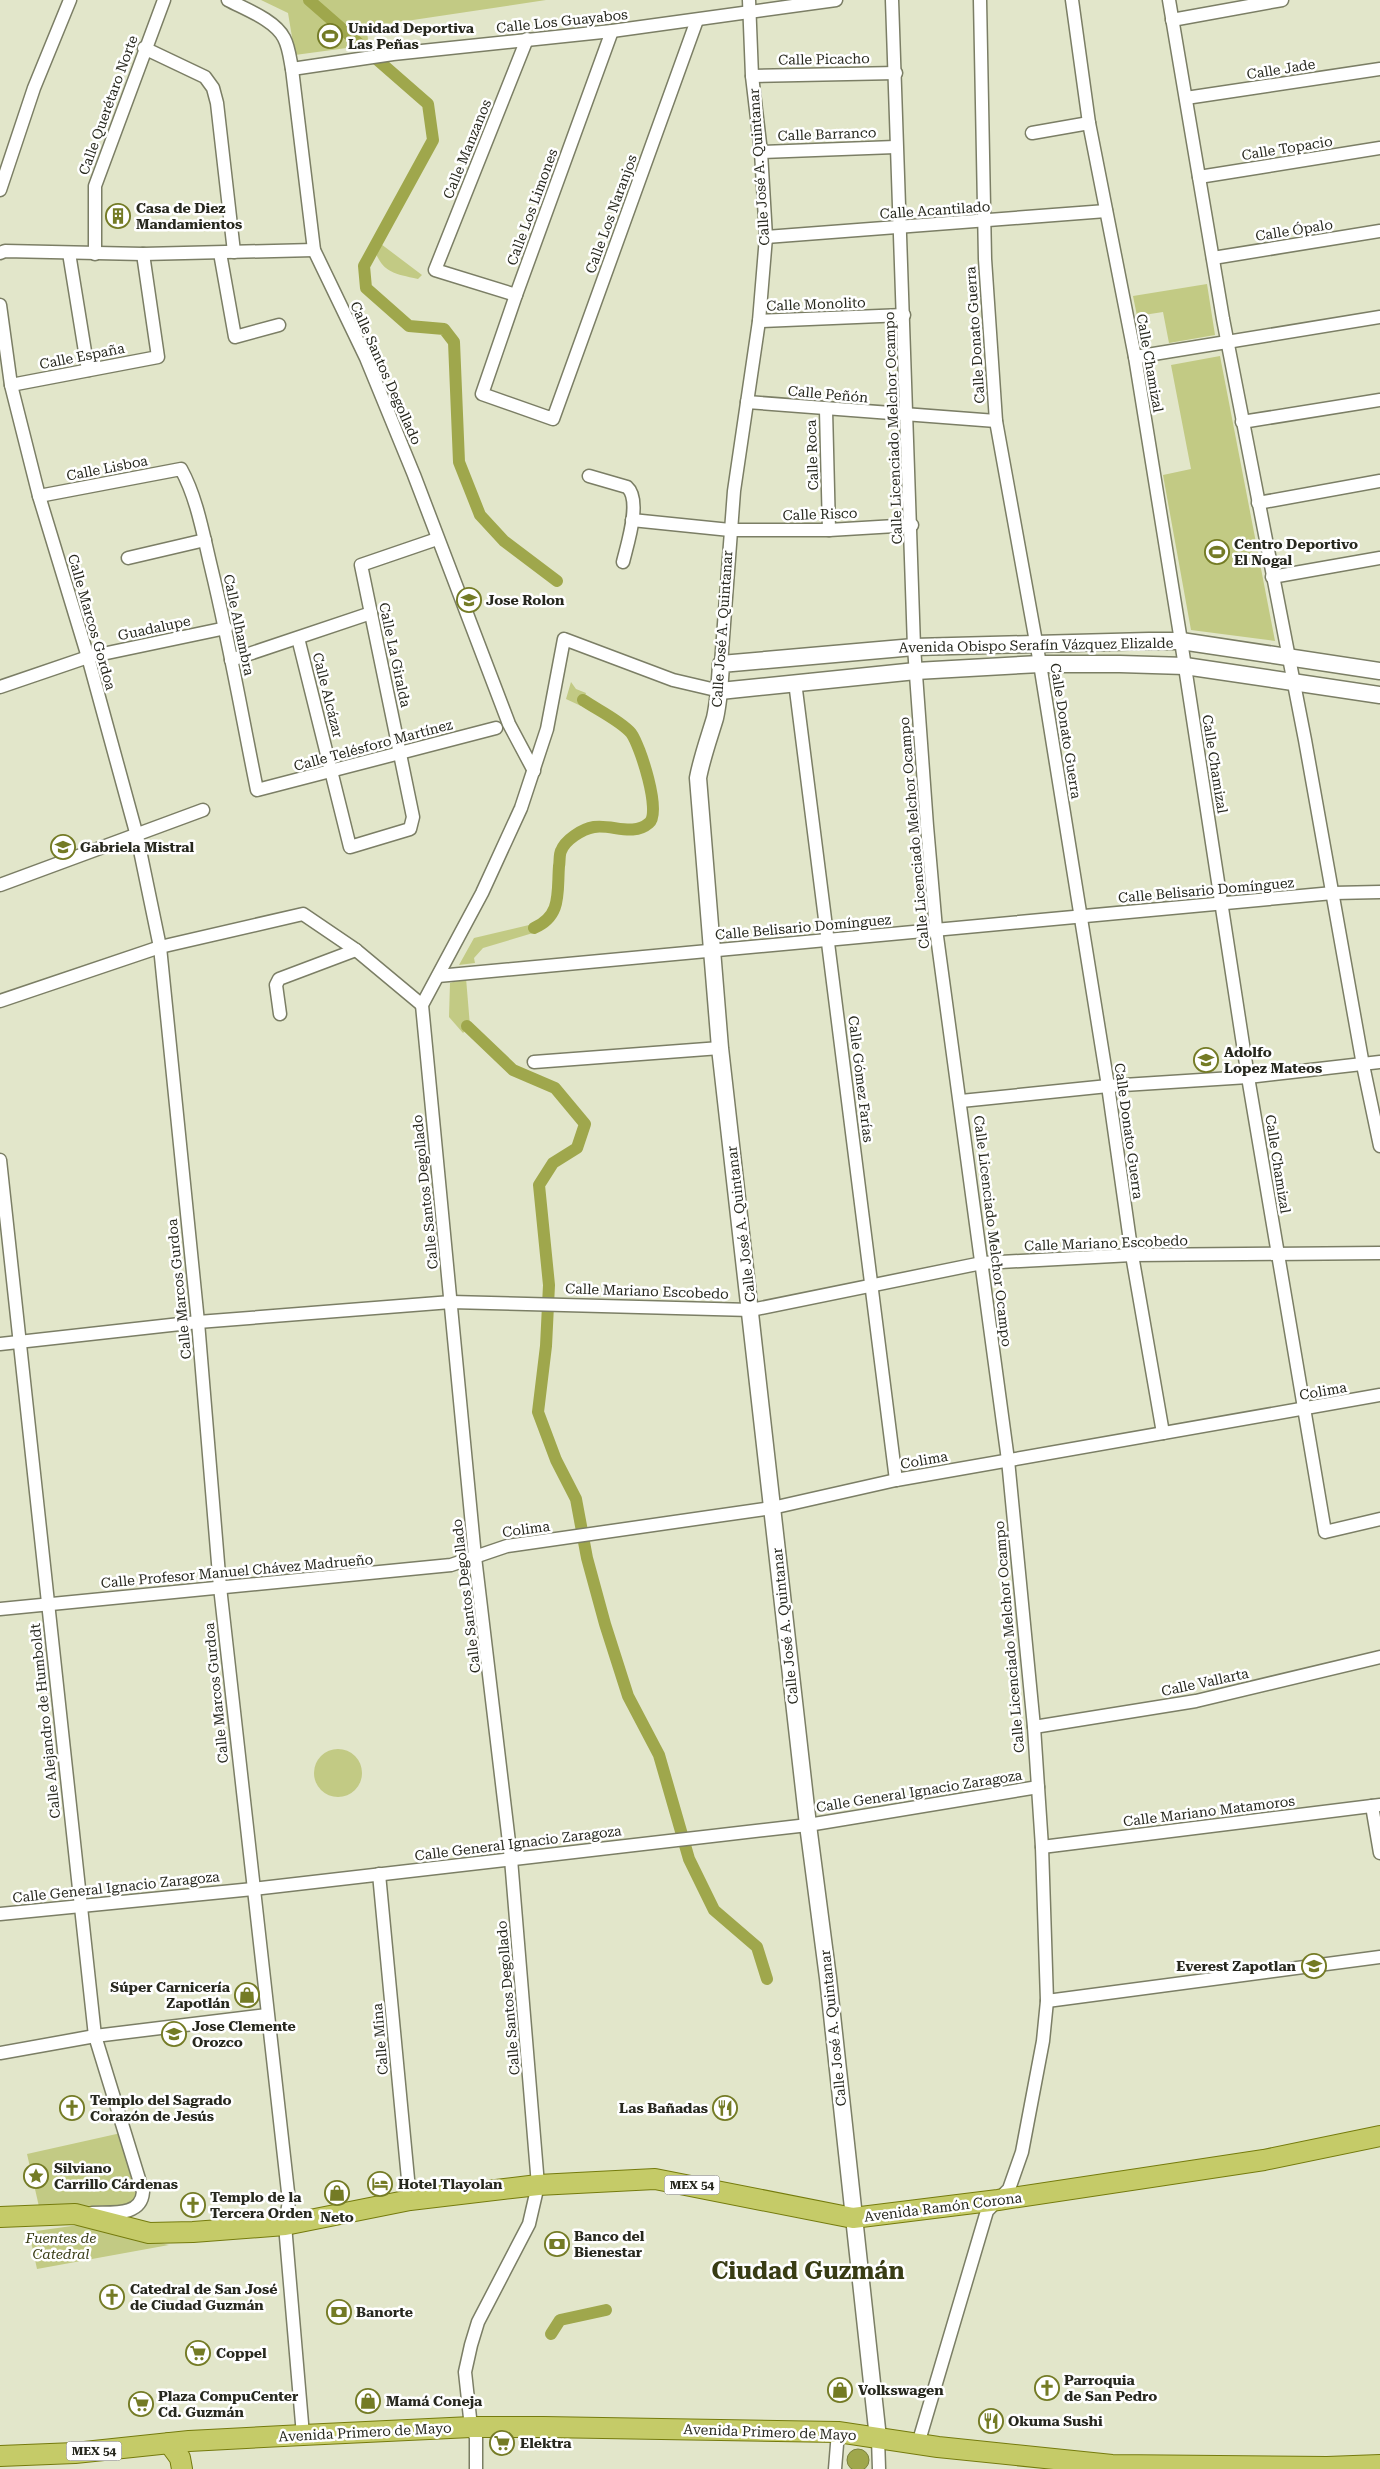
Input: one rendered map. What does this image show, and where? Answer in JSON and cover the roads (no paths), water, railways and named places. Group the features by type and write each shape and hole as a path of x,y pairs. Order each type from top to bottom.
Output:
{"main road":[{"name":"Avenida Ramón Corona","path":"0,2217 75,2214 149,2233 285,2225 410,2200 538,2185 655,2180 853,2218 998,2200 1264,2160 1380,2136"},
{"name":"Avenida Primero de Mayo","path":"179,2442 302,2434 471,2427 838,2432 918,2444 1112,2467 1327,2467 1380,2465"},
{"name":"MEX 54","path":"0,2456 75,2453 179,2442"},
{"path":"179,2442 182,2469"},
{"path":"179,2442 196,2469"}],"street":[{"path":"0,190 34,88 70,0"},
{"name":"Calle Querétaro Norte","path":"94,254 95,186 144,48 164,0"},
{"name":"Calle Santos Degollado","path":"228,0 281,32 285,39 292,69 314,250 366,358 414,475 509,724 534,771"},
{"name":"Calle Los Guayabos","path":"292,69 393,54 697,20 749,5 836,0"},
{"name":"Calle Licenciado Melchor Ocampo","path":"892,0 896,73 895,147 912,525 914,647 936,930 961,1101 1008,1460 1034,1727 1042,1847 1048,2001 1034,2099 1022,2152 1009,2189 987,2211 918,2444"},
{"name":"Calle Donato Guerra","path":"980,0 985,259 996,421 1040,664 1108,1086 1132,1255 1163,1433"},
{"name":"Calle Chamizal","path":"1072,0 1089,123 1135,357 1248,1077 1325,1532 1380,1519"},
{"path":"1169,0 1227,341 1333,893 1363,1065 1380,1146"},
{"path":"1172,20 1282,0"},
{"name":"Calle José A. Quintanar","path":"749,5 752,76 761,152 766,236 760,321 730,530 720,690 715,716 702,754 698,778 720,1048 808,1825 828,1978 878,2438"},
{"name":"Calle Los Naranjos","path":"482,394 553,419 697,20"},
{"name":"Calle Los Limones","path":"482,394 612,31"},
{"name":"Calle Manzanos","path":"516,296 435,270 526,40"},
{"path":"144,48 205,77 213,88 218,103 234,252"},
{"name":"Calle Jade","path":"1186,98 1380,69"},
{"name":"Calle Picacho","path":"752,76 896,73"},
{"path":"1032,133 1089,123"},
{"name":"Calle Barranco","path":"761,152 895,147"},
{"name":"Calle Topacio","path":"1199,177 1380,148"},
{"name":"Calle Acantilado","path":"766,236 985,222 1106,211"},
{"name":"Calle Ópalo","path":"1213,258 1380,232"},
{"path":"2,250 69,254 143,254 314,250"},
{"path":"220,252 235,337 279,325"},
{"path":"69,254 88,370"},
{"name":"Calle España","path":"11,385 158,357 143,254"},
{"name":"Calle Marcos Gordoa","path":"0,306 11,385 39,496 88,657 137,836 160,947"},
{"name":"Calle Monolito","path":"760,321 904,316"},
{"path":"1135,357 1380,316"},
{"path":"1242,422 1380,400"},
{"name":"Calle Peñón","path":"747,402 826,410 996,421"},
{"name":"Calle Roca","path":"826,410 830,530"},
{"name":"Calle Lisboa","path":"39,496 181,469"},
{"name":"Calle Alhambra","path":"181,469 189,485 205,540 226,628 257,790"},
{"path":"590,476 627,487 632,491 634,498 632,520 623,562"},
{"path":"1258,503 1380,481"},
{"name":"Calle Risco","path":"632,520 730,530 830,530 912,525"},
{"name":"Calle La Giralda","path":"350,847 410,829 413,824 361,565 437,539"},
{"path":"128,558 205,540"},
{"path":"1272,577 1380,558"},
{"path":"231,660 371,613"},
{"name":"Guadalupe","path":"0,687 88,657 226,628"},
{"name":"Calle Alcázar","path":"298,638 350,847"},
{"path":"0,1000 160,947 303,914 356,950 422,1005 482,893 521,808 547,729 564,639 673,680 720,690"},
{"name":"Avenida Obispo Serafín Vázquez Elizalde","path":"721,664 914,647 1036,642 1181,641 1380,670"},
{"name":"Avenida Obispo Serafín Vázquez Elizalde","path":"720,690 916,671 1040,664 1184,666 1380,695"},
{"name":"Calle Gómez Farías","path":"795,682 896,1480"},
{"name":"Calle Telésforo Martínez","path":"257,790 496,728"},
{"path":"0,885 137,836 203,810"},
{"name":"Calle Belisario Domínguez","path":"438,976 1333,893 1380,892"},
{"name":"Calle Marcos Gurdoa","path":"160,947 198,1322 220,1587 267,2015 290,2201 285,2225 302,2434"},
{"path":"280,1014 276,985 279,979 356,950"},
{"name":"Calle Santos Degollado","path":"422,1005 475,1557 511,1859 538,2185 534,2210 478,2322 471,2345 466,2372 471,2427 476,2437 476,2469"},
{"path":"534,1062 720,1048"},
{"path":"961,1101 1108,1086 1248,1077 1380,1062"},
{"name":"Calle Alejandro de Humboldt","path":"0,1160 95,2036 142,2187 143,2197 138,2206 127,2211 75,2214"},
{"name":"Calle Mariano Escobedo","path":"0,1344 198,1322 451,1302 521,1302 751,1310 871,1284 982,1263 1132,1255 1380,1253"},
{"name":"Colima","path":"475,1557 507,1546 772,1508 896,1480 1380,1395"},
{"name":"Calle Profesor Manuel Chávez Madrueño","path":"0,1609 452,1565 475,1557"},
{"name":"Calle Vallarta","path":"1034,1727 1215,1697 1380,1657"},
{"name":"Calle General Ignacio Zaragoza","path":"0,1914 253,1889 808,1825 1038,1787"},
{"path":"1376,1806 1380,1853"},
{"name":"Calle Mariano Matamoros","path":"1042,1847 1376,1806"},
{"name":"Calle Mina","path":"379,1874 410,2200"},
{"path":"1048,2001 1380,1957"},
{"path":"0,2053 95,2036 267,2015"},
{"path":"835,2469 838,2432"},
{"path":"878,2438 879,2469"}],"waterway":[{"path":"309,0 428,104 433,140 364,266 366,288 409,326 444,329 454,342 459,462 480,515 504,541 557,581"},
{"path":"534,928 543,923 554,910 558,894 560,853 570,839 594,827 636,829 649,823 652,817 653,806 648,779 631,733 615,720 583,700"},
{"path":"467,1026 513,1070 555,1088 585,1124 577,1148 553,1163 539,1185 549,1285 546,1346 538,1412 556,1460 576,1499 587,1558 605,1624 628,1696 659,1755 689,1859 714,1910 757,1947 767,1979"},
{"path":"551,2334 560,2320 606,2310"}],"place":[{"name":"Unidad Deportiva Las Peñas","path":"330,36"},
{"name":"Casa de Diez Mandamientos","path":"118,216"},
{"name":"Centro Deportivo El Nogal","path":"1217,552"},
{"name":"Jose Rolon","path":"469,600"},
{"name":"Gabriela Mistral","path":"63,847"},
{"name":"Adolfo Lopez Mateos","path":"1206,1060"},
{"name":"Everest Zapotlan","path":"1314,1966"},
{"name":"Súper Carnicería Zapotlán","path":"247,1995"},
{"name":"Jose Clemente Orozco","path":"174,2034"},
{"name":"Templo del Sagrado Corazón de Jesús","path":"72,2108"},
{"name":"Las Bañadas","path":"725,2108"},
{"name":"Silviano Carrillo Cárdenas","path":"36,2176"},
{"name":"Hotel Tlayolan","path":"380,2184"},
{"name":"Neto","path":"337,2193"},
{"name":"Templo de la Tercera Orden","path":"193,2205"},
{"name":"Banco del Bienestar","path":"557,2244"},
{"name":"Catedral de San José de Ciudad Guzmán","path":"112,2297"},
{"name":"Banorte","path":"339,2312"},
{"name":"Coppel","path":"198,2353"},
{"name":"Parroquia de San Pedro","path":"1047,2388"},
{"name":"Volkswagen","path":"840,2390"},
{"name":"Mamá Coneja","path":"368,2401"},
{"name":"Plaza CompuCenter Cd. Guzmán","path":"141,2404"},
{"name":"Okuma Sushi","path":"991,2421"},
{"name":"Elektra","path":"502,2443"}],"district":[{"name":"Ciudad Guzmán","path":"808,2271"}],"park label":[{"name":"Fuentes de Catedral","path":"61,2246"}]}
